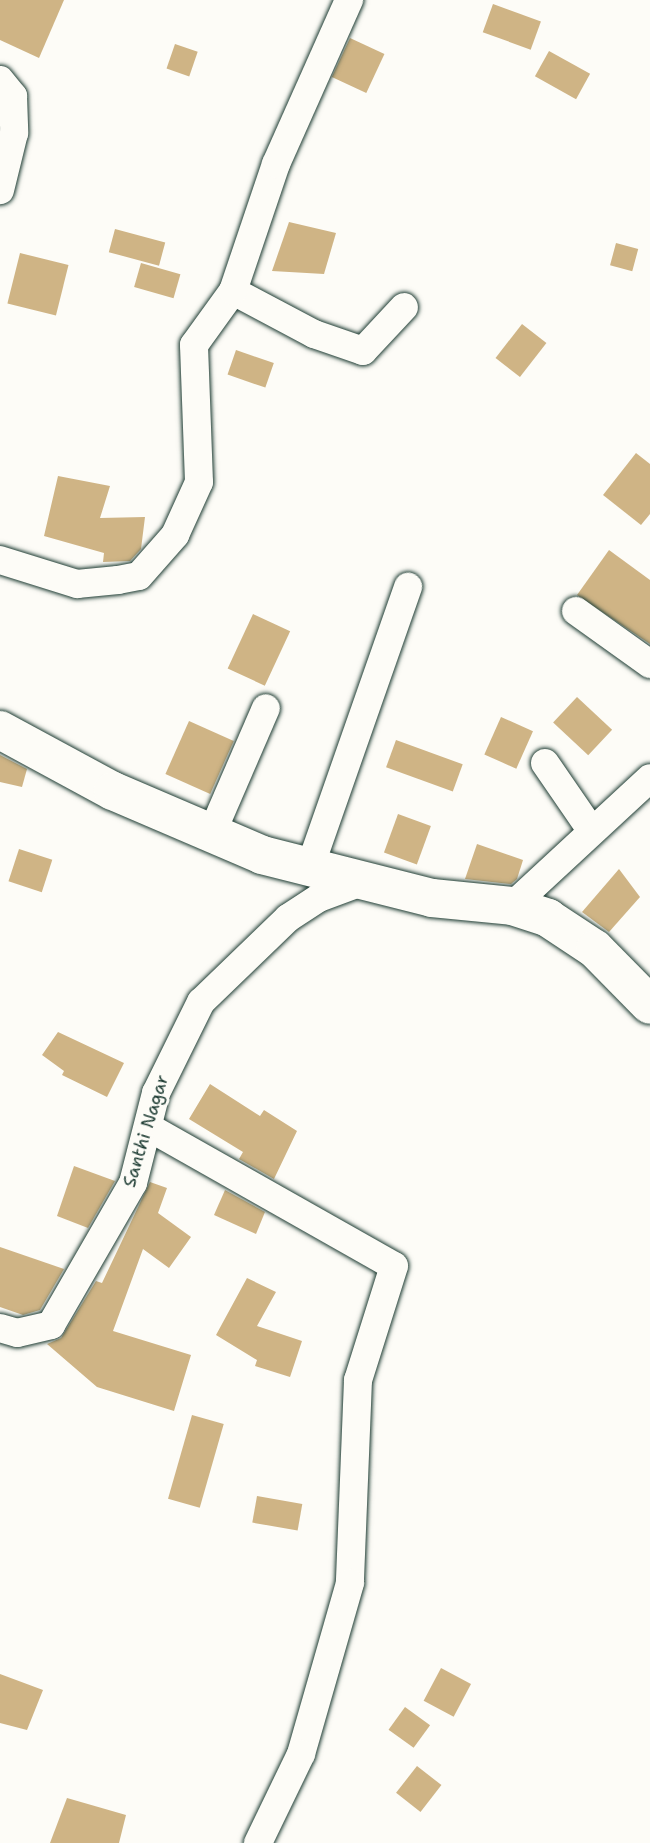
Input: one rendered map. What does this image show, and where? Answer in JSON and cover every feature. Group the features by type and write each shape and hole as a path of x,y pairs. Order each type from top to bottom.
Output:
{"street":[{"path":"0,560 78,584 139,576 174,535 199,481 194,345 233,291 276,164 349,0"},
{"path":"0,80 13,96 14,133 0,190"},
{"path":"233,291 314,334 363,351 404,307"},
{"path":"310,867 408,587"},
{"path":"576,611 650,664"},
{"path":"211,835 266,708"},
{"path":"0,730 113,791 211,835 310,867 370,879 432,898 512,906 562,925 650,1005"},
{"path":"545,763 591,830"},
{"path":"512,906 650,778"},
{"name":"Santhi Nagar","path":"0,1328 17,1333 51,1325 133,1183 165,1069 201,1002 288,918 319,898 370,879"},
{"path":"150,1128 394,1266 358,1380 350,1583 301,1754 258,1843"}],"building":[{"path":"0,0 64,0 39,58 0,40"},
{"path":"493,4 541,21 531,50 483,32"},
{"path":"350,38 384,54 366,93 332,77"},
{"path":"175,44 198,52 189,76 167,69"},
{"path":"549,51 590,74 576,99 535,76"},
{"path":"289,222 336,233 324,274 272,271"},
{"path":"115,229 165,242 159,266 109,252"},
{"path":"616,243 638,249 632,271 610,265"},
{"path":"20,253 69,265 56,316 7,303"},
{"path":"141,263 180,274 174,298 134,287"},
{"path":"522,324 546,343 520,377 496,358"},
{"path":"236,350 274,363 265,388 228,375"},
{"path":"636,453 650,464 650,514 641,525 603,495"},
{"path":"58,476 110,486 100,518 145,517 141,549 130,561 103,562 104,553 44,536"},
{"path":"609,550 650,580 650,644 577,595"},
{"path":"253,614 290,631 265,686 228,668"},
{"path":"577,697 612,730 588,755 553,723"},
{"path":"501,717 533,731 516,769 484,754"},
{"path":"189,721 234,741 210,794 165,774"},
{"path":"396,740 463,764 453,792 386,767"},
{"path":"0,755 27,769 22,787 0,782"},
{"path":"398,814 431,826 417,864 384,853"},
{"path":"477,844 523,860 517,879 511,884 465,879"},
{"path":"19,849 52,860 42,892 8,881"},
{"path":"619,869 640,897 609,932 582,912"},
{"path":"58,1032 124,1063 107,1097 62,1075 64,1071 42,1055"},
{"path":"210,1084 260,1116 264,1110 297,1131 274,1179 239,1159 243,1152 189,1119"},
{"path":"74,1166 115,1181 88,1228 57,1216"},
{"path":"150,1182 167,1188 158,1213 191,1237 169,1268 143,1249 113,1331 191,1355 174,1411 97,1387 47,1344 61,1338 96,1281 102,1283"},
{"path":"225,1190 265,1212 256,1234 214,1215"},
{"path":"0,1247 64,1269 40,1310 23,1315 0,1307"},
{"path":"247,1278 276,1292 257,1326 302,1341 290,1377 255,1366 257,1360 216,1335"},
{"path":"192,1415 224,1424 200,1508 168,1499"},
{"path":"257,1496 302,1504 298,1531 252,1523"},
{"path":"441,1668 471,1684 454,1717 424,1701"},
{"path":"0,1674 43,1690 27,1730 0,1723"},
{"path":"405,1707 430,1725 414,1748 389,1730"},
{"path":"417,1766 441,1785 420,1812 396,1793"},
{"path":"67,1798 126,1815 119,1843 50,1843"}]}
